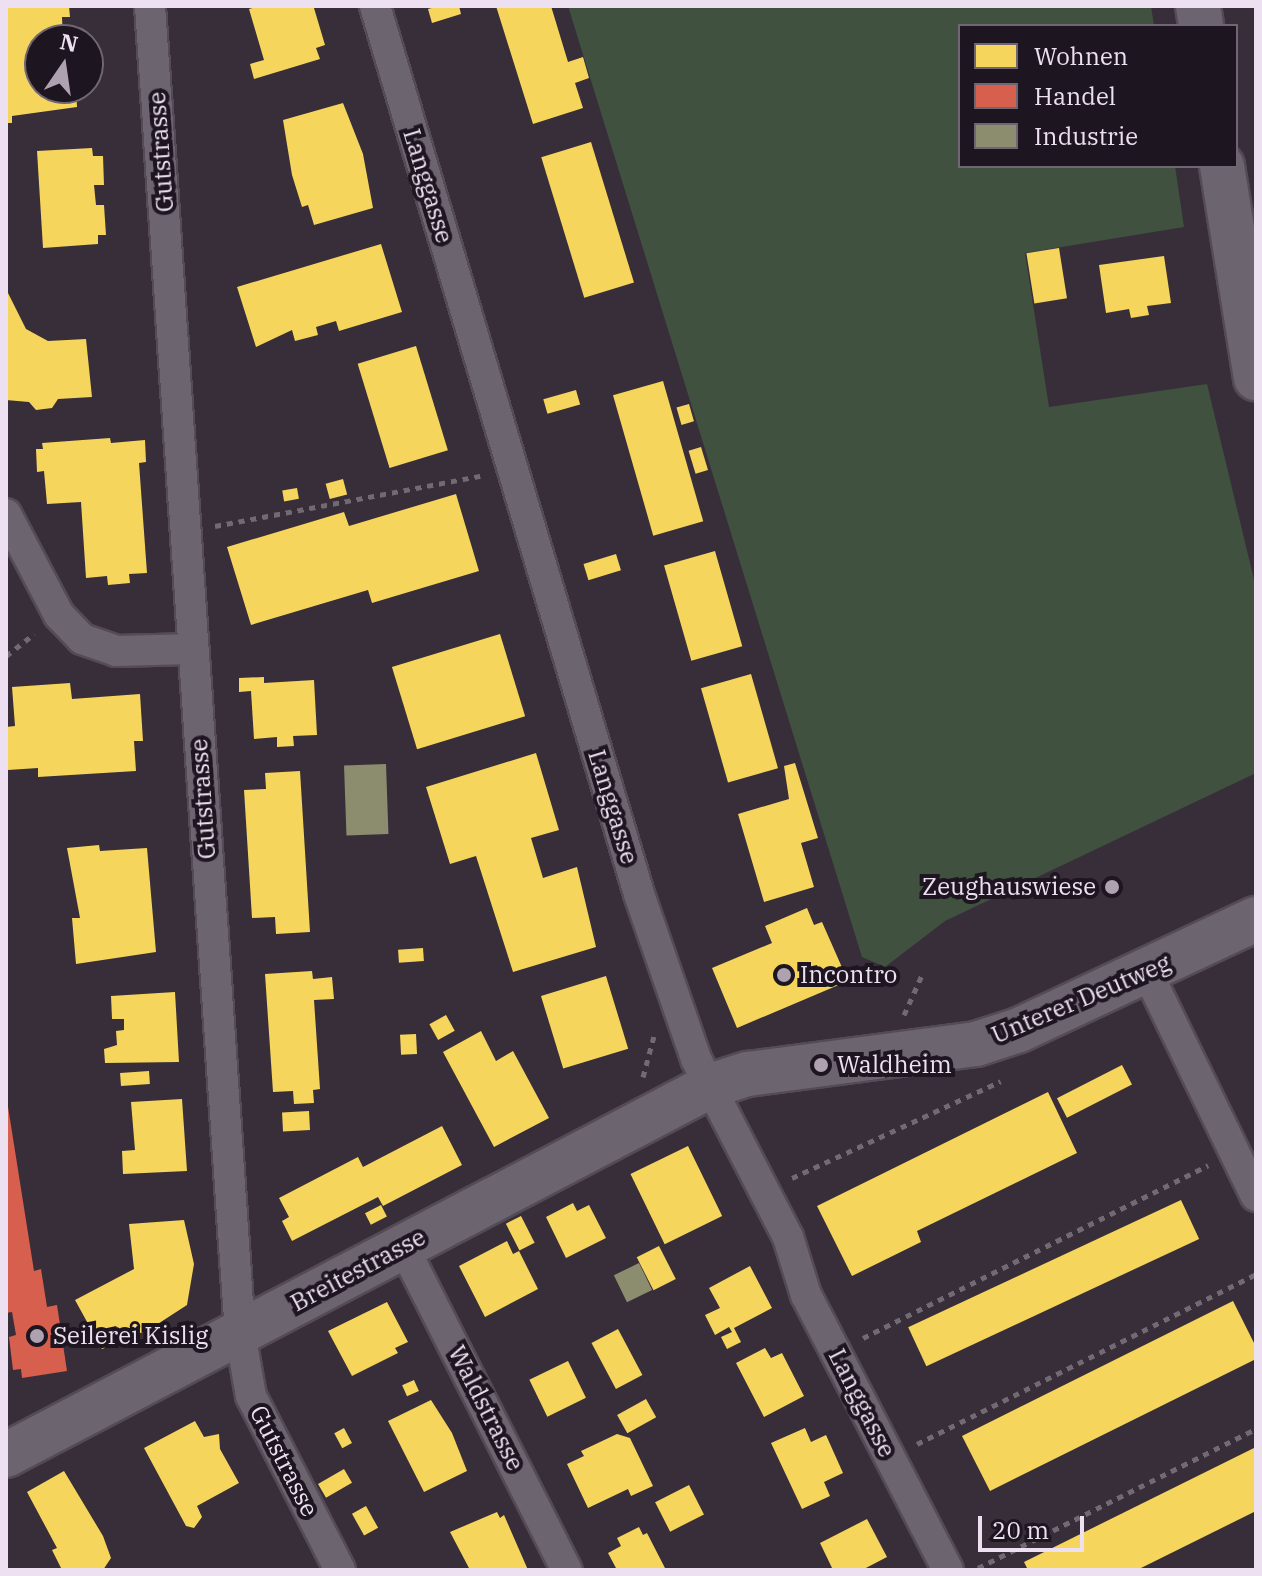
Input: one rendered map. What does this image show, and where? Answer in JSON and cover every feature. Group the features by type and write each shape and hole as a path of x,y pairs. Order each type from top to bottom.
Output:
{"main road":[{"path":"1222,168 1256,378"},
{"name":"Unterer Deutweg","path":"710,1086 748,1074 976,1044 1019,1030 1256,919"},
{"name":"Breitestrasse","path":"6,1455 710,1086"}],"street":[{"name":"Gutstrasse","path":"150,6 240,1333 251,1396 340,1570"},
{"name":"Langgasse","path":"375,6 639,894 696,1059 788,1237 806,1295 948,1570"},
{"path":"6,514 59,615 82,639 116,651 193,649"},
{"path":"1147,972 1256,1196"},
{"name":"Waldstrasse","path":"403,1246 567,1570"}],"path":[{"path":"186,532 513,470"},
{"path":"904,1016 922,975"},
{"path":"766,1192 1009,1077"},
{"path":"867,1336 1235,1152"},
{"path":"921,1442 1256,1274"},
{"path":"982,1566 1256,1429"}],"green space":[{"name":"Zeughauswiese","path":"568,6 1151,6 1154,24 958,24 958,168 1175,168 1184,227 1025,253 1049,407 1207,384 1256,588 1256,773 945,921 885,967 862,957"}],"building: Wohnen":[{"path":"6,6 69,6 70,17 62,17 62,24 24,24 24,104 77,104 77,107 12,116 12,123 6,123"},
{"path":"260,6 314,8 325,45 316,48 320,59 254,79 250,64 264,60 249,9"},
{"path":"459,6 461,14 432,23 428,9"},
{"path":"496,6 551,6 568,62 583,57 589,78 575,83 583,108 533,124"},
{"path":"343,103 363,154 373,208 314,225 308,205 302,207 292,175 283,120"},
{"path":"591,142 634,283 584,298 541,157"},
{"path":"92,148 93,156 103,156 104,185 94,185 96,205 104,205 106,235 98,235 98,244 43,248 37,151"},
{"path":"381,244 402,312 339,331 336,321 316,327 318,335 295,341 292,330 256,347 237,287"},
{"path":"1059,248 1067,298 1034,304 1026,253"},
{"path":"1164,256 1171,303 1147,306 1149,315 1131,318 1129,309 1106,313 1099,265"},
{"path":"6,289 26,329 48,341 86,339 92,397 58,399 52,408 36,410 29,402 6,400"},
{"path":"416,346 448,450 390,468 358,364"},
{"path":"663,381 703,521 653,536 613,395"},
{"path":"576,390 580,404 547,414 543,399"},
{"path":"689,404 694,421 681,425 677,408"},
{"path":"110,438 111,443 145,440 146,462 139,463 147,573 129,574 130,583 108,585 107,576 86,578 81,502 47,504 44,471 37,472 36,449 43,449 42,443"},
{"path":"701,447 708,470 696,474 689,451"},
{"path":"343,479 347,494 330,499 326,484"},
{"path":"297,488 299,499 284,501 282,491"},
{"path":"456,494 479,571 372,603 368,590 251,625 227,547 344,512 349,526"},
{"path":"715,551 742,646 691,661 664,566"},
{"path":"616,554 621,570 588,580 583,564"},
{"path":"500,634 525,716 417,749 392,667"},
{"path":"751,674 778,768 728,783 701,688"},
{"path":"264,677 264,683 314,680 317,735 293,736 294,746 277,747 277,737 254,739 251,691 239,692 239,678"},
{"path":"70,683 72,699 140,694 143,741 134,741 136,771 38,777 38,768 8,770 6,727 15,726 12,687"},
{"path":"536,753 559,830 531,838 543,878 577,867 596,947 513,972 476,856 450,864 426,787"},
{"path":"795,763 818,838 801,843 814,887 764,902 738,814 789,799 784,766"},
{"path":"300,771 310,932 276,934 275,917 252,918 244,790 266,789 265,773"},
{"path":"99,845 100,851 147,848 156,952 76,964 72,918 80,918 67,848"},
{"path":"807,908 814,925 822,922 848,981 737,1028 712,968 772,943 765,926"},
{"path":"423,948 424,961 399,963 398,950"},
{"path":"312,971 313,979 332,977 334,999 314,1000 320,1089 313,1090 314,1103 294,1104 293,1091 273,1092 265,974"},
{"path":"606,976 628,1049 563,1069 541,996"},
{"path":"175,992 179,1062 105,1063 104,1049 117,1045 116,1031 124,1030 124,1019 112,1019 111,996"},
{"path":"446,1015 455,1031 438,1040 429,1024"},
{"path":"481,1031 496,1061 513,1051 549,1118 494,1147 443,1052"},
{"path":"416,1034 417,1054 401,1055 400,1035"},
{"path":"1122,1065 1132,1085 1067,1118 1057,1098"},
{"path":"149,1071 150,1084 121,1086 120,1073"},
{"path":"1048,1092 1077,1153 917,1231 921,1242 852,1276 817,1206"},
{"path":"182,1099 187,1171 123,1174 122,1151 135,1150 131,1102"},
{"path":"309,1111 310,1130 283,1131 282,1112"},
{"path":"442,1126 462,1165 383,1206 378,1197 292,1241 282,1221 289,1217 279,1198 358,1157 363,1167"},
{"path":"688,1146 722,1216 665,1244 630,1174"},
{"path":"1181,1200 1199,1239 926,1366 908,1327"},
{"path":"573,1203 577,1211 589,1205 606,1238 566,1258 546,1217"},
{"path":"381,1205 387,1217 371,1225 365,1213"},
{"path":"521,1216 535,1243 519,1250 506,1224"},
{"path":"184,1220 194,1264 187,1305 150,1329 102,1349 75,1300 134,1269 129,1224"},
{"path":"507,1241 513,1254 519,1251 538,1289 485,1317 459,1266"},
{"path":"659,1246 676,1279 654,1290 637,1257"},
{"path":"750,1266 772,1308 734,1328 741,1342 727,1349 721,1337 732,1332 729,1327 715,1335 705,1315 720,1308 709,1288"},
{"path":"1233,1301 1256,1347 1256,1359 990,1491 962,1436"},
{"path":"387,1302 408,1342 395,1348 398,1353 352,1376 328,1331"},
{"path":"618,1329 642,1375 616,1389 592,1343"},
{"path":"765,1348 771,1358 782,1353 804,1396 764,1417 736,1363"},
{"path":"568,1361 586,1398 547,1417 529,1380"},
{"path":"414,1380 419,1391 407,1396 402,1385"},
{"path":"646,1399 656,1417 627,1433 617,1415"},
{"path":"431,1400 452,1433 467,1471 424,1492 388,1421"},
{"path":"195,1421 204,1437 219,1434 220,1449 239,1483 197,1506 202,1517 194,1528 186,1526 144,1448"},
{"path":"344,1428 352,1443 342,1448 334,1433"},
{"path":"805,1428 811,1442 826,1435 843,1473 824,1482 830,1496 802,1509 771,1443"},
{"path":"617,1434 630,1438 653,1486 631,1496 628,1489 588,1508 567,1464 584,1456 581,1451"},
{"path":"1256,1447 1256,1511 1137,1570 1028,1570 1024,1562"},
{"path":"344,1469 352,1483 326,1498 318,1484"},
{"path":"64,1471 103,1536 111,1558 103,1570 62,1570 52,1550 57,1548 27,1492"},
{"path":"689,1485 704,1514 670,1532 655,1502"},
{"path":"366,1506 378,1528 364,1536 352,1514"},
{"path":"497,1512 500,1518 504,1515 528,1570 470,1570 450,1532"},
{"path":"867,1519 887,1557 862,1570 833,1570 820,1543"},
{"path":"639,1527 643,1535 647,1533 666,1570 617,1570 608,1553 621,1546 617,1538"}],"building: Handel":[{"path":"6,1094 34,1271 41,1269 47,1307 57,1305 67,1371 22,1378 21,1369 13,1370 9,1337 16,1335 12,1312 6,1313"}],"building: Industrie":[{"path":"386,764 388,834 346,835 344,765"},
{"path":"639,1263 652,1290 627,1302 614,1275"}],"place":[{"name":"Zeughauswiese","path":"1112,887"},
{"name":"Incontro","path":"784,975"},
{"name":"Waldheim","path":"821,1065"},
{"name":"Seilerei Kislig","path":"37,1336"}]}
